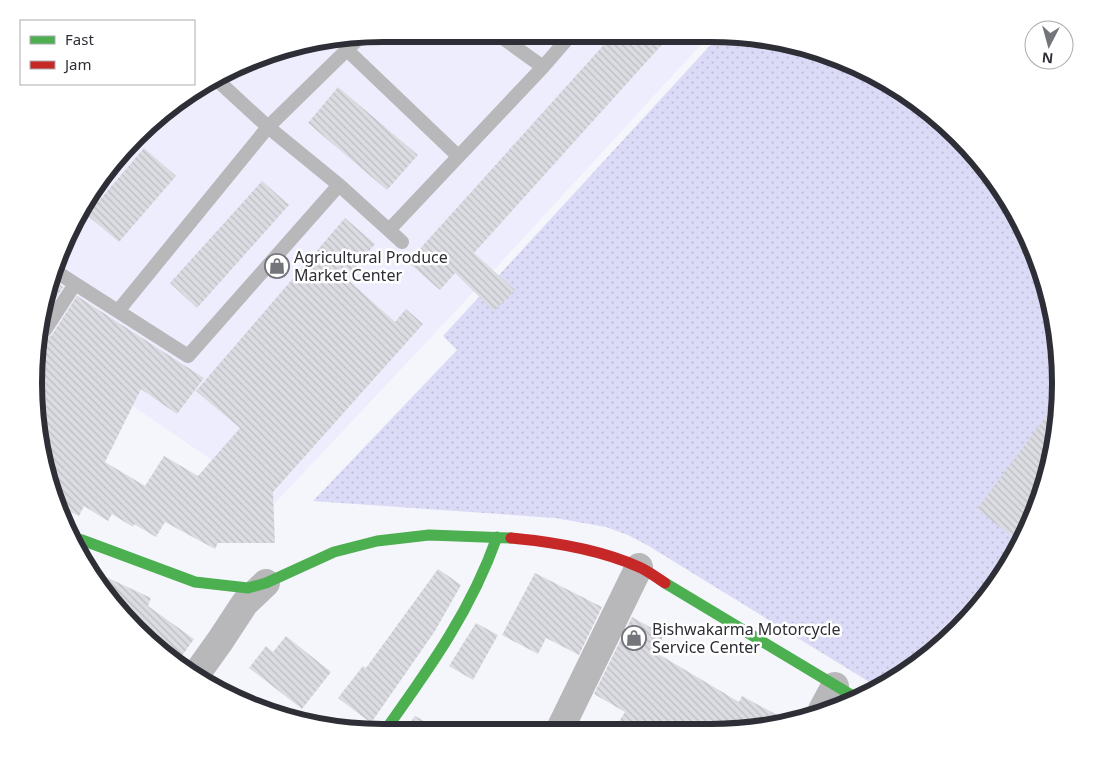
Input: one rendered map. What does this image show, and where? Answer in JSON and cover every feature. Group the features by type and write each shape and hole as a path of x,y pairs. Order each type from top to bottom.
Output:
{"street":[{"path":"81,540 195,582 248,588 266,583 334,552 377,540 429,536 497,537 552,542 606,555 638,567 846,693 834,701"},
{"path":"389,724 461,619 489,565 497,537"},
{"path":"562,724 638,567"},
{"path":"199,670 245,603 266,583"}],"lane":[{"path":"508,42 543,67"},
{"path":"389,230 565,42"},
{"path":"118,311 268,127 353,44"},
{"path":"347,50 458,156"},
{"path":"221,84 268,127 339,185 402,242"},
{"path":"61,275 188,356 339,185"},
{"path":"47,326 74,284"}],"shaded area":[{"name":"Agricultural Produce Market Center","path":"384,42 703,42 482,283 275,503 44,346 54,295 68,253 100,194 142,142 194,100 253,68 295,54 339,45"},
{"path":"713,42 755,45 799,54 841,68 881,88 935,127 952,142 981,176 1006,213 1026,253 1040,295 1049,339 1051,361 1052,384 1049,428 1040,472 1026,514 994,573 952,625 918,654 872,684 647,545 628,535 606,527 555,518 313,501 457,350 443,336"}],"building":[{"path":"606,42 664,42 474,253 515,290 494,311 455,273 440,290 408,262"},
{"path":"338,87 418,155 387,190 308,123"},
{"path":"144,148 176,176 119,242 87,215"},
{"path":"262,181 289,205 197,308 170,283"},
{"path":"345,218 375,244 346,278 395,322 406,309 423,324 273,492 275,543 218,543 215,549 165,522 156,537 134,524 133,527 112,514 108,521 84,506 79,516 67,510 54,472 45,428 42,384 43,361 45,339 52,335 77,296 204,378 177,414 141,389 105,462 145,486 164,456 198,476 240,428 196,391"},
{"path":"58,284 63,287 52,304"},
{"path":"1051,410 1040,472 1026,514 1014,538 977,509"},
{"path":"438,569 461,585 435,631 371,723 338,698 363,666 366,668"},
{"path":"535,573 602,607 579,655 546,638 538,654 502,635"},
{"path":"101,575 151,598 148,606 194,639 181,657 142,625"},
{"path":"632,617 664,635 655,652 739,702 742,696 781,717 733,724 617,724 625,712 594,694"},
{"path":"476,623 498,635 473,680 449,666"},
{"path":"286,636 331,672 302,709 249,668 266,646 273,652"},
{"path":"415,716 430,724 409,724"}],"traffic: fast":[{"path":"81,540 195,582 248,588 266,583 334,552 377,541 429,535 511,538"},
{"path":"390,724 433,662 462,615 487,564 497,537"},
{"path":"665,583 850,694"}],"traffic: jam":[{"path":"511,538 560,544 608,555 642,569 665,583"}],"place":[{"name":"Agricultural Produce Market Center","path":"277,266"},
{"name":"Bishwakarma Motorcycle Service Center","path":"634,638"}]}
